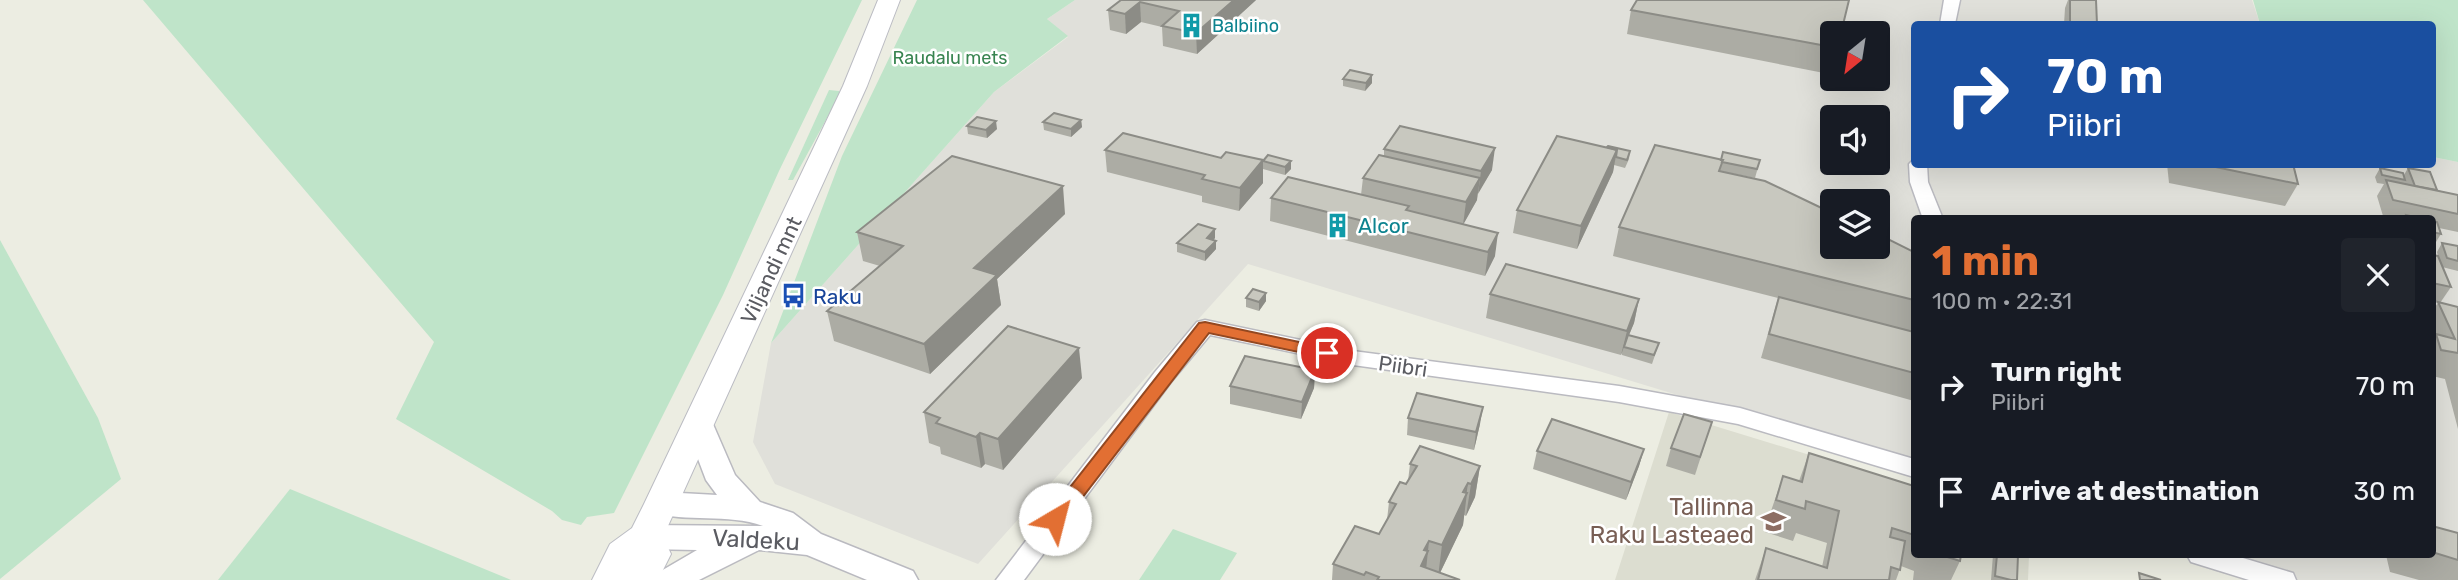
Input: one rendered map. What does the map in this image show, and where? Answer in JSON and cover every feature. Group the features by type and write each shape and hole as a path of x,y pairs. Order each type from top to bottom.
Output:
{"main road":[{"name":"Viljandi mnt","path":"611,580 623,554 645,537 662,504 855,86 889,0"},
{"name":"Viljandi mnt","path":"639,580 652,554 645,537"}],"street":[{"path":"1948,21 1952,0"},
{"path":"1918,168 1919,182 1931,215"},
{"name":"Piibri","path":"1009,580 1163,377 1205,327 1353,358 1619,394 1740,416 1911,467"},
{"path":"699,422 722,480 754,525"},
{"path":"662,504 722,507 754,525"},
{"path":"673,580 754,525"},
{"name":"Valdeku","path":"645,537 754,525 811,543 901,580"},
{"path":"2210,558 2283,580"}],"shaded area":[{"path":"1075,0 2252,0 2259,21 1911,21 1911,168 2436,168 2436,158 2458,162 2458,580 2289,580 2212,558 2436,558 2436,215 1911,215 1911,466 1248,264 978,564 775,484 753,442 771,343 994,92 1068,37 1047,19"},
{"name":"Tallinna Raku Lasteaed","path":"1669,412 1911,486 1911,558 2029,558 2028,580 1615,580"}],"green space":[{"path":"143,0 862,0 779,171 723,295 614,513 587,517 581,525 562,520 552,511 396,419 434,342"},
{"name":"Raudalu mets","path":"917,0 1075,0 1047,19 1068,36 994,92 771,343 842,156"},
{"path":"2253,0 2458,0 2458,162 2436,158 2436,21 2259,21"},
{"path":"829,90 839,91 839,96 793,180 788,180"},
{"path":"0,240 98,418 121,479 0,579"},
{"path":"290,489 511,580 218,580"},
{"path":"1173,529 1237,553 1220,580 1139,580"}],"building":[{"path":"1121,0 1234,0 1196,33 1162,26 1179,11 1140,2 1125,14 1108,10"},
{"path":"1637,0 1849,0 1844,21 1820,21 1820,45 1631,10"},
{"path":"2070,0 2096,0 2097,21 2070,21"},
{"path":"1350,70 1372,75 1366,83 1343,79"},
{"path":"1054,113 1081,120 1071,129 1043,122"},
{"path":"977,117 996,121 986,130 967,126"},
{"path":"1400,126 1495,148 1481,171 1384,149"},
{"path":"1123,133 1221,158 1226,152 1263,160 1240,188 1202,179 1205,175 1105,150"},
{"path":"1557,136 1617,150 1581,226 1517,210"},
{"path":"1655,145 1723,160 1719,171 1765,181 1820,207 1820,259 1890,259 1890,240 1911,250 1911,299 1619,227"},
{"path":"1608,146 1630,151 1627,160 1616,157 1617,150"},
{"path":"1723,152 1760,160 1757,169 1722,162"},
{"path":"1268,155 1291,161 1285,167 1263,161"},
{"path":"1379,155 1480,178 1466,202 1363,178"},
{"path":"952,156 1063,186 974,268 997,275 924,344 827,311 903,246 857,232"},
{"path":"2220,168 2294,168 2298,184"},
{"path":"2380,168 2403,173 2405,180 2382,175"},
{"path":"2408,168 2430,172 2437,190 2415,186"},
{"path":"1288,177 1409,206 1406,210 1498,233 1488,252 1271,198"},
{"path":"2386,180 2458,195 2458,214 2393,200"},
{"path":"2436,222 2437,222 2441,234 2436,233"},
{"path":"1198,224 1215,229 1207,238 1216,241 1205,252 1177,243"},
{"path":"2442,243 2458,246 2458,261 2447,258"},
{"path":"2436,256 2438,256 2451,287 2436,284"},
{"path":"1506,264 1639,299 1627,331 1490,294"},
{"path":"1253,289 1266,293 1259,302 1246,298"},
{"path":"1779,297 1911,331 1911,372 1769,334"},
{"path":"2438,302 2458,307 2458,353 2441,350 2436,334 2455,339"},
{"path":"1008,326 1079,348 998,439 980,433 976,437 936,423 940,418 924,412"},
{"path":"1628,335 1659,343 1654,355 1624,347"},
{"path":"1245,356 1315,370 1302,402 1230,386"},
{"path":"1417,393 1483,407 1476,432 1408,418"},
{"path":"1684,414 1712,422 1700,457 1671,448"},
{"path":"1552,419 1644,449 1631,482 1537,451"},
{"path":"1420,446 1480,466 1471,484 1468,483 1463,492 1467,493 1442,545 1429,541 1421,566 1460,580 1377,580 1379,577 1366,572 1364,575 1333,564 1355,526 1379,534 1396,504 1389,502 1400,482 1406,484 1417,466 1410,464"},
{"path":"1809,453 1911,485 1911,534 1892,528 1890,537 1905,541 1900,570 1891,567 1889,580 1758,580 1766,548 1827,568 1839,511 1806,501 1805,509 1776,500 1783,476 1802,482"},
{"path":"2436,527 2458,533 2458,560 2436,553"},
{"path":"1997,558 2018,558 2017,580 1995,576"},
{"path":"2139,573 2161,580 2140,580"}],"place":[{"name":"Balbiino","path":"1192,26"},
{"name":"Alcor","path":"1338,225"},
{"name":"Raku","path":"793,296"},
{"name":"Tallinna Raku Lasteaed","path":"1774,521"}],"route":[{"path":"1055,519 1163,377 1205,327 1327,353"}]}
